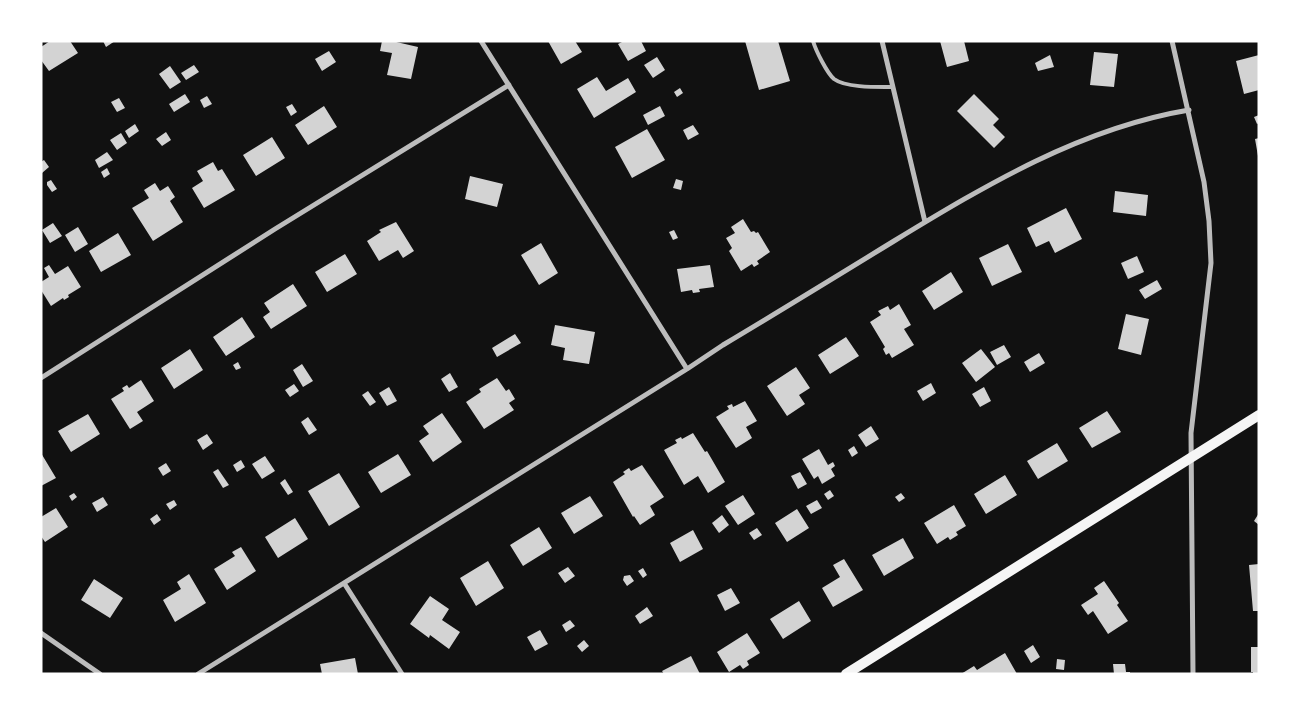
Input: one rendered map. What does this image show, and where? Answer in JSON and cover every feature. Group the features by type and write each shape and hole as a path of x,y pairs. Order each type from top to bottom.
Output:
{"main road":[{"path":"846,674 1259,415"}],"street":[{"path":"481,41 687,369"},
{"path":"882,41 925,222"},
{"path":"1172,41 1204,182 1209,221 1211,263 1196,385 1190,458 1193,674"},
{"path":"41,378 275,230 509,86"},
{"path":"198,674 687,369 722,345 968,195 1072,145 1158,115 1189,110"},
{"path":"344,583 402,674"},
{"path":"41,633 100,674"}],"lane":[{"path":"813,41 817,53 834,79 853,86 893,87"}],"building":[{"path":"50,41 70,41 78,53 49,71 41,60 41,47"},
{"path":"103,41 115,41 106,47"},
{"path":"382,41 392,41 418,47 411,79 387,75 392,53 380,51"},
{"path":"548,41 575,41 582,52 561,64"},
{"path":"624,41 641,41 646,51 628,61 618,44"},
{"path":"745,41 778,41 790,81 759,90"},
{"path":"940,41 964,41 969,61 947,67"},
{"path":"329,51 336,62 322,71 315,59"},
{"path":"1094,52 1118,54 1114,87 1090,85"},
{"path":"1050,55 1054,67 1038,71 1035,63"},
{"path":"1259,55 1259,90 1244,94 1236,61"},
{"path":"657,57 665,70 653,78 644,65"},
{"path":"194,65 199,72 186,80 181,73"},
{"path":"170,66 181,82 170,89 159,74"},
{"path":"597,77 606,91 628,78 636,92 594,118 577,89"},
{"path":"680,88 683,93 677,97 674,92"},
{"path":"185,94 190,102 174,112 169,104"},
{"path":"974,94 999,119 993,125 1005,137 994,148 957,111"},
{"path":"207,96 212,104 204,108 200,100"},
{"path":"119,98 125,108 117,112 111,102"},
{"path":"292,104 297,112 291,116 286,107"},
{"path":"324,106 337,127 308,145 295,125"},
{"path":"660,106 665,116 648,125 643,115"},
{"path":"1259,115 1259,123 1257,124 1254,117"},
{"path":"135,124 139,131 129,138 125,131"},
{"path":"693,125 699,134 688,140 683,130"},
{"path":"647,129 665,160 632,178 615,147"},
{"path":"166,132 171,140 162,146 156,139"},
{"path":"121,133 127,143 117,150 110,140"},
{"path":"272,137 285,158 256,176 243,155"},
{"path":"1259,138 1259,156 1258,156 1255,139"},
{"path":"107,152 113,160 99,168 95,160"},
{"path":"44,160 49,167 42,173 41,162"},
{"path":"213,162 218,171 222,169 235,190 204,208 192,188 203,181 197,171"},
{"path":"107,168 110,174 104,178 101,172"},
{"path":"470,176 503,184 497,207 465,199"},
{"path":"676,179 683,181 681,190 673,188"},
{"path":"51,180 57,189 52,192 47,185 47,182"},
{"path":"155,183 160,191 168,186 175,197 170,201 183,222 153,241 132,208 149,198 144,190"},
{"path":"1115,191 1148,195 1146,216 1113,212"},
{"path":"1066,208 1082,239 1055,253 1049,241 1036,247 1027,228"},
{"path":"743,219 751,232 758,232 770,252 757,261 759,264 754,267 752,264 741,271 729,251 732,248 726,238 735,233 731,227"},
{"path":"396,222 414,251 403,258 398,250 379,261 367,241 381,232 379,230"},
{"path":"53,223 62,236 50,243 42,230"},
{"path":"78,227 88,244 75,252 65,235"},
{"path":"674,230 678,238 673,240 669,232"},
{"path":"118,233 131,255 101,272 89,251"},
{"path":"541,243 558,273 539,285 521,255"},
{"path":"1008,244 1022,272 992,286 979,258"},
{"path":"345,254 357,274 327,292 315,272"},
{"path":"1137,256 1144,272 1128,279 1121,263"},
{"path":"49,265 55,274 68,266 81,287 68,295 69,297 64,300 63,298 51,306 41,290 41,282 49,277 44,268"},
{"path":"710,265 714,287 699,289 700,292 693,293 692,290 681,292 677,269"},
{"path":"951,272 963,292 934,310 922,291"},
{"path":"1157,280 1162,289 1145,299 1139,290"},
{"path":"293,284 307,306 271,329 263,317 270,312 264,303"},
{"path":"899,304 911,325 904,329 914,345 892,358 889,353 886,355 883,349 885,347 870,322 881,315 878,311 888,306 890,310"},
{"path":"1126,314 1149,319 1141,355 1118,349"},
{"path":"242,317 255,337 226,356 213,337"},
{"path":"555,325 595,332 589,364 563,360 565,348 551,345"},
{"path":"515,334 521,343 497,357 492,348"},
{"path":"846,337 859,356 830,374 818,355"},
{"path":"1004,345 1011,357 997,365 990,352"},
{"path":"190,349 203,370 174,389 161,368"},
{"path":"981,349 995,367 976,382 962,363"},
{"path":"1039,353 1045,363 1030,372 1024,362"},
{"path":"238,362 241,368 236,370 233,365"},
{"path":"302,364 313,381 303,387 293,370"},
{"path":"796,367 810,388 799,395 805,404 787,416 767,386"},
{"path":"450,373 458,387 449,392 441,379"},
{"path":"497,378 506,391 509,389 515,399 509,403 514,410 484,429 466,402 481,392 479,389"},
{"path":"141,380 154,401 137,412 143,421 130,429 111,399 124,391 122,388 127,385 129,388"},
{"path":"931,383 936,393 923,401 917,391"},
{"path":"294,384 299,391 290,397 285,390"},
{"path":"389,387 397,401 387,406 379,393"},
{"path":"984,387 991,401 980,407 972,394"},
{"path":"368,391 376,402 370,406 362,395"},
{"path":"745,401 757,421 746,427 752,438 736,448 716,417 729,409 727,406 732,404 733,407"},
{"path":"1107,411 1121,432 1092,448 1079,428"},
{"path":"442,413 462,442 433,462 419,441 429,434 423,426"},
{"path":"88,414 100,434 71,452 58,431"},
{"path":"308,417 317,430 309,435 301,422"},
{"path":"871,426 879,439 866,447 858,435"},
{"path":"693,433 705,452 707,451 725,482 708,493 698,476 684,485 664,450 677,443 675,440 681,437 682,439"},
{"path":"207,434 213,443 203,450 197,440"},
{"path":"1057,443 1068,461 1038,479 1027,461"},
{"path":"854,446 858,453 852,457 848,450"},
{"path":"819,449 828,465 833,462 835,466 831,469 835,476 822,484 818,476 814,479 802,459"},
{"path":"41,453 56,478 41,486"},
{"path":"398,454 411,475 381,493 368,472"},
{"path":"265,456 275,471 262,479 252,464"},
{"path":"241,460 245,467 237,472 233,465"},
{"path":"166,463 171,471 163,476 158,468"},
{"path":"642,465 664,497 650,506 655,515 640,525 633,517 613,482 625,474 623,472 629,468 631,471"},
{"path":"218,469 229,485 223,488 213,472"},
{"path":"800,472 807,484 798,489 791,476"},
{"path":"339,473 360,507 329,526 308,491"},
{"path":"1005,475 1017,495 986,514 974,494"},
{"path":"285,479 293,492 288,495 280,483"},
{"path":"830,490 834,496 828,500 824,494"},
{"path":"74,493 77,497 72,501 69,496"},
{"path":"901,493 905,498 899,502 895,497"},
{"path":"743,495 755,514 738,525 725,506"},
{"path":"590,496 603,516 574,534 561,513"},
{"path":"103,497 108,505 97,512 92,503"},
{"path":"174,500 177,505 170,510 166,504"},
{"path":"817,500 822,508 811,514 806,506"},
{"path":"954,505 966,526 956,532 958,535 950,540 948,537 937,544 924,523"},
{"path":"56,508 68,527 45,542 41,536 41,517"},
{"path":"797,509 809,528 787,542 775,523"},
{"path":"1259,513 1259,525 1254,521"},
{"path":"157,514 161,520 154,525 150,519"},
{"path":"722,515 729,525 719,533 712,523"},
{"path":"295,518 308,539 278,558 265,537"},
{"path":"539,527 552,548 523,566 510,545"},
{"path":"757,528 762,535 754,540 749,533"},
{"path":"693,530 703,549 680,562 670,543"},
{"path":"903,538 914,558 884,576 872,555"},
{"path":"241,547 256,571 227,590 214,569 235,556 232,552"},
{"path":"844,559 863,590 833,607 822,588 840,577 833,565"},
{"path":"488,561 504,588 476,606 460,578"},
{"path":"1259,564 1259,611 1253,611 1249,565"},
{"path":"568,567 575,576 565,583 558,573"},
{"path":"643,568 647,575 643,578 638,571"},
{"path":"189,574 206,603 175,622 163,600 181,589 177,582"},
{"path":"630,575 634,581 627,586 623,580 624,576"},
{"path":"94,579 123,598 110,618 81,600"},
{"path":"1104,581 1119,603 1117,605 1128,621 1108,634 1093,611 1088,615 1081,605 1098,594 1094,588"},
{"path":"731,588 740,603 725,611 717,595"},
{"path":"430,596 449,609 442,620 460,632 449,649 430,635 429,638 410,624"},
{"path":"799,601 811,621 783,639 770,619"},
{"path":"647,607 653,616 640,624 635,616"},
{"path":"570,620 575,626 566,632 562,625"},
{"path":"540,630 548,644 535,651 527,637"},
{"path":"747,633 760,653 747,661 749,665 743,669 740,665 729,672 717,652"},
{"path":"584,640 589,646 582,652 577,646"},
{"path":"1033,645 1040,657 1031,663 1024,651"},
{"path":"1251,647 1259,647 1259,674 1251,672"},
{"path":"1005,653 1017,674 961,674 974,666 977,670"},
{"path":"691,656 700,674 664,674 662,671"},
{"path":"355,658 358,674 322,674 320,664"},
{"path":"1057,659 1065,660 1064,670 1056,669"},
{"path":"1113,664 1125,664 1126,672 1130,672 1130,674 1114,674"}]}
